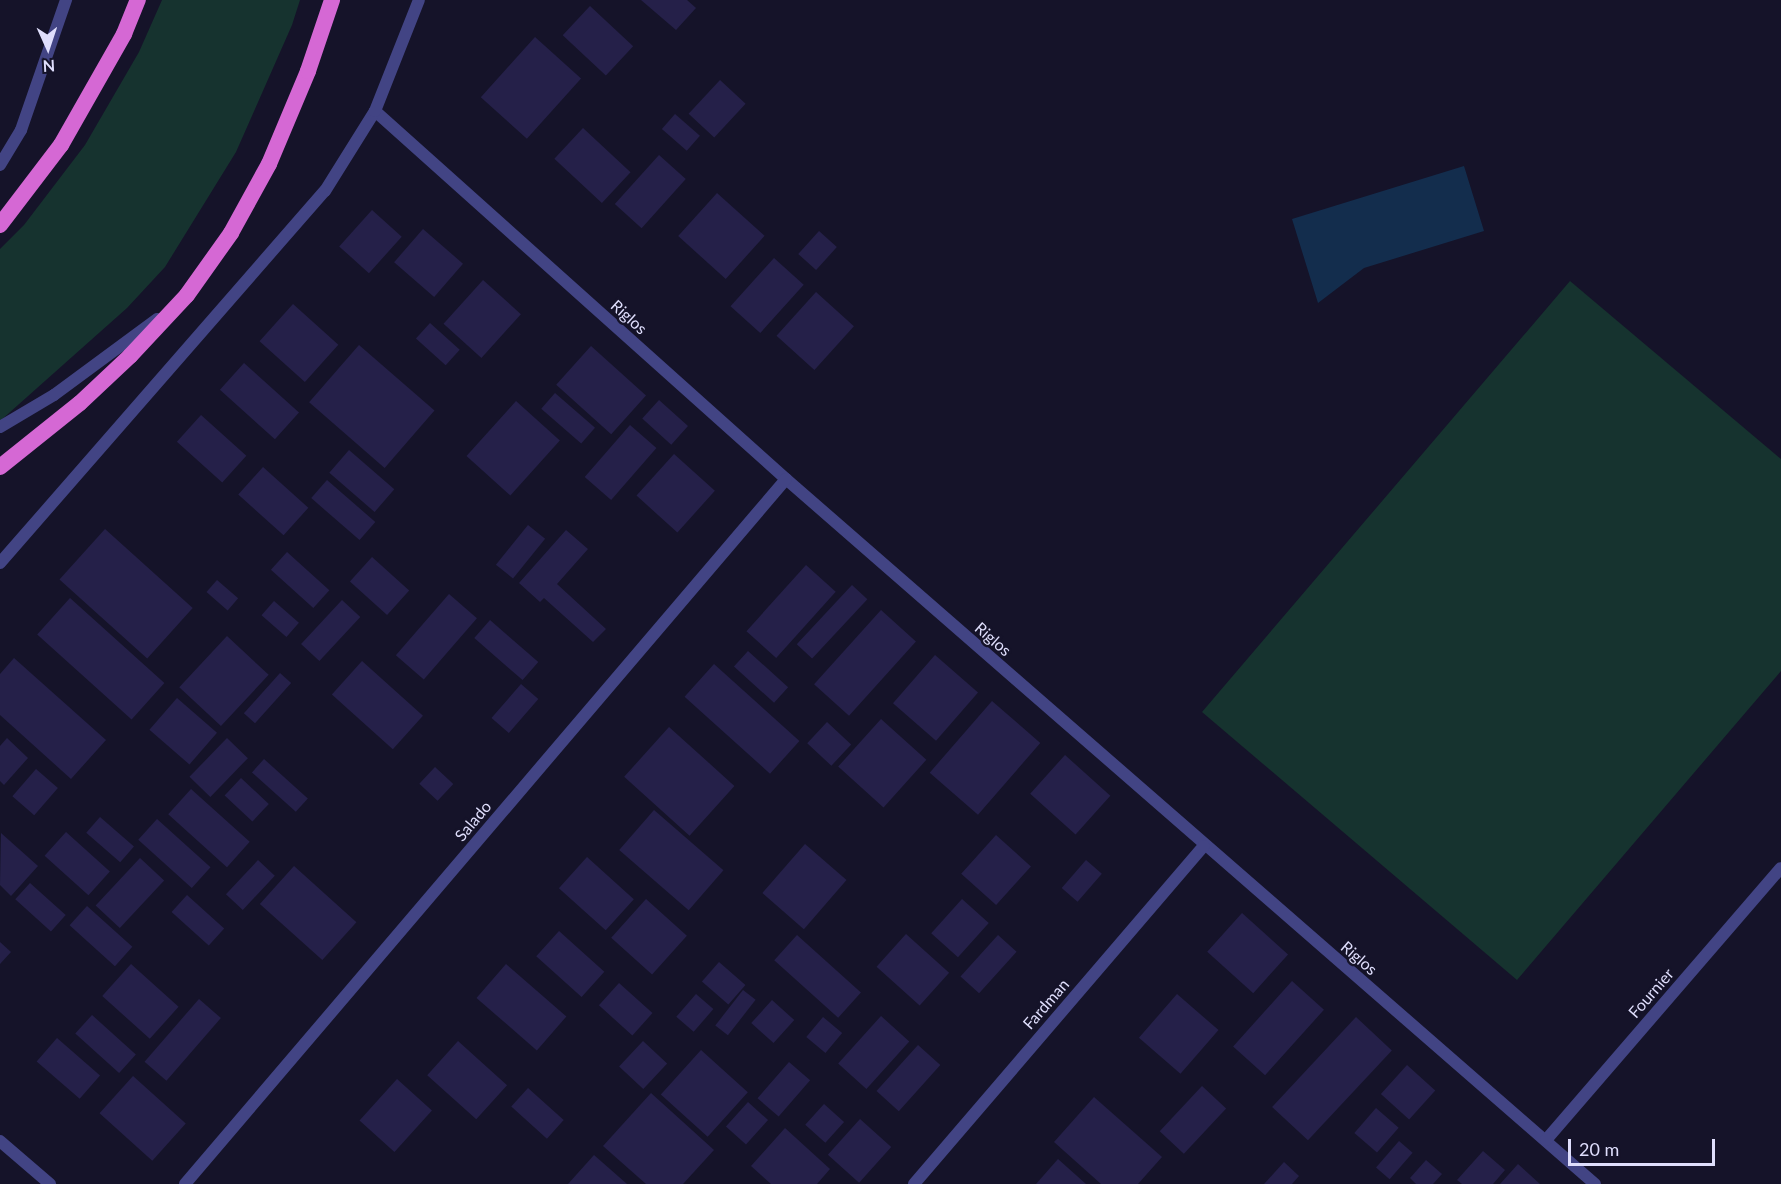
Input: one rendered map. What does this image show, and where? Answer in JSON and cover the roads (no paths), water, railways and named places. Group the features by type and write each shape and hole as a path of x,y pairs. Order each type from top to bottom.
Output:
{"highway":[{"path":"0,225 61,145 124,34 138,0"},
{"path":"0,467 88,395 130,356 187,295 231,233 269,164 308,71 332,0"}],"street":[{"path":"0,165 21,130 66,0"},
{"path":"0,563 325,191 375,111 419,0"},
{"name":"Riglos","path":"375,111 786,480 1595,1184"},
{"path":"0,427 54,394 113,353 187,295"},
{"name":"Salado","path":"185,1184 786,480"},
{"name":"Fardman","path":"914,1184 1204,846"},
{"name":"Fournier","path":"1546,1140 1781,868"},
{"path":"0,1141 50,1184"}],"water":[{"path":"1464,166 1484,231 1364,268 1318,303 1292,219"}]}
